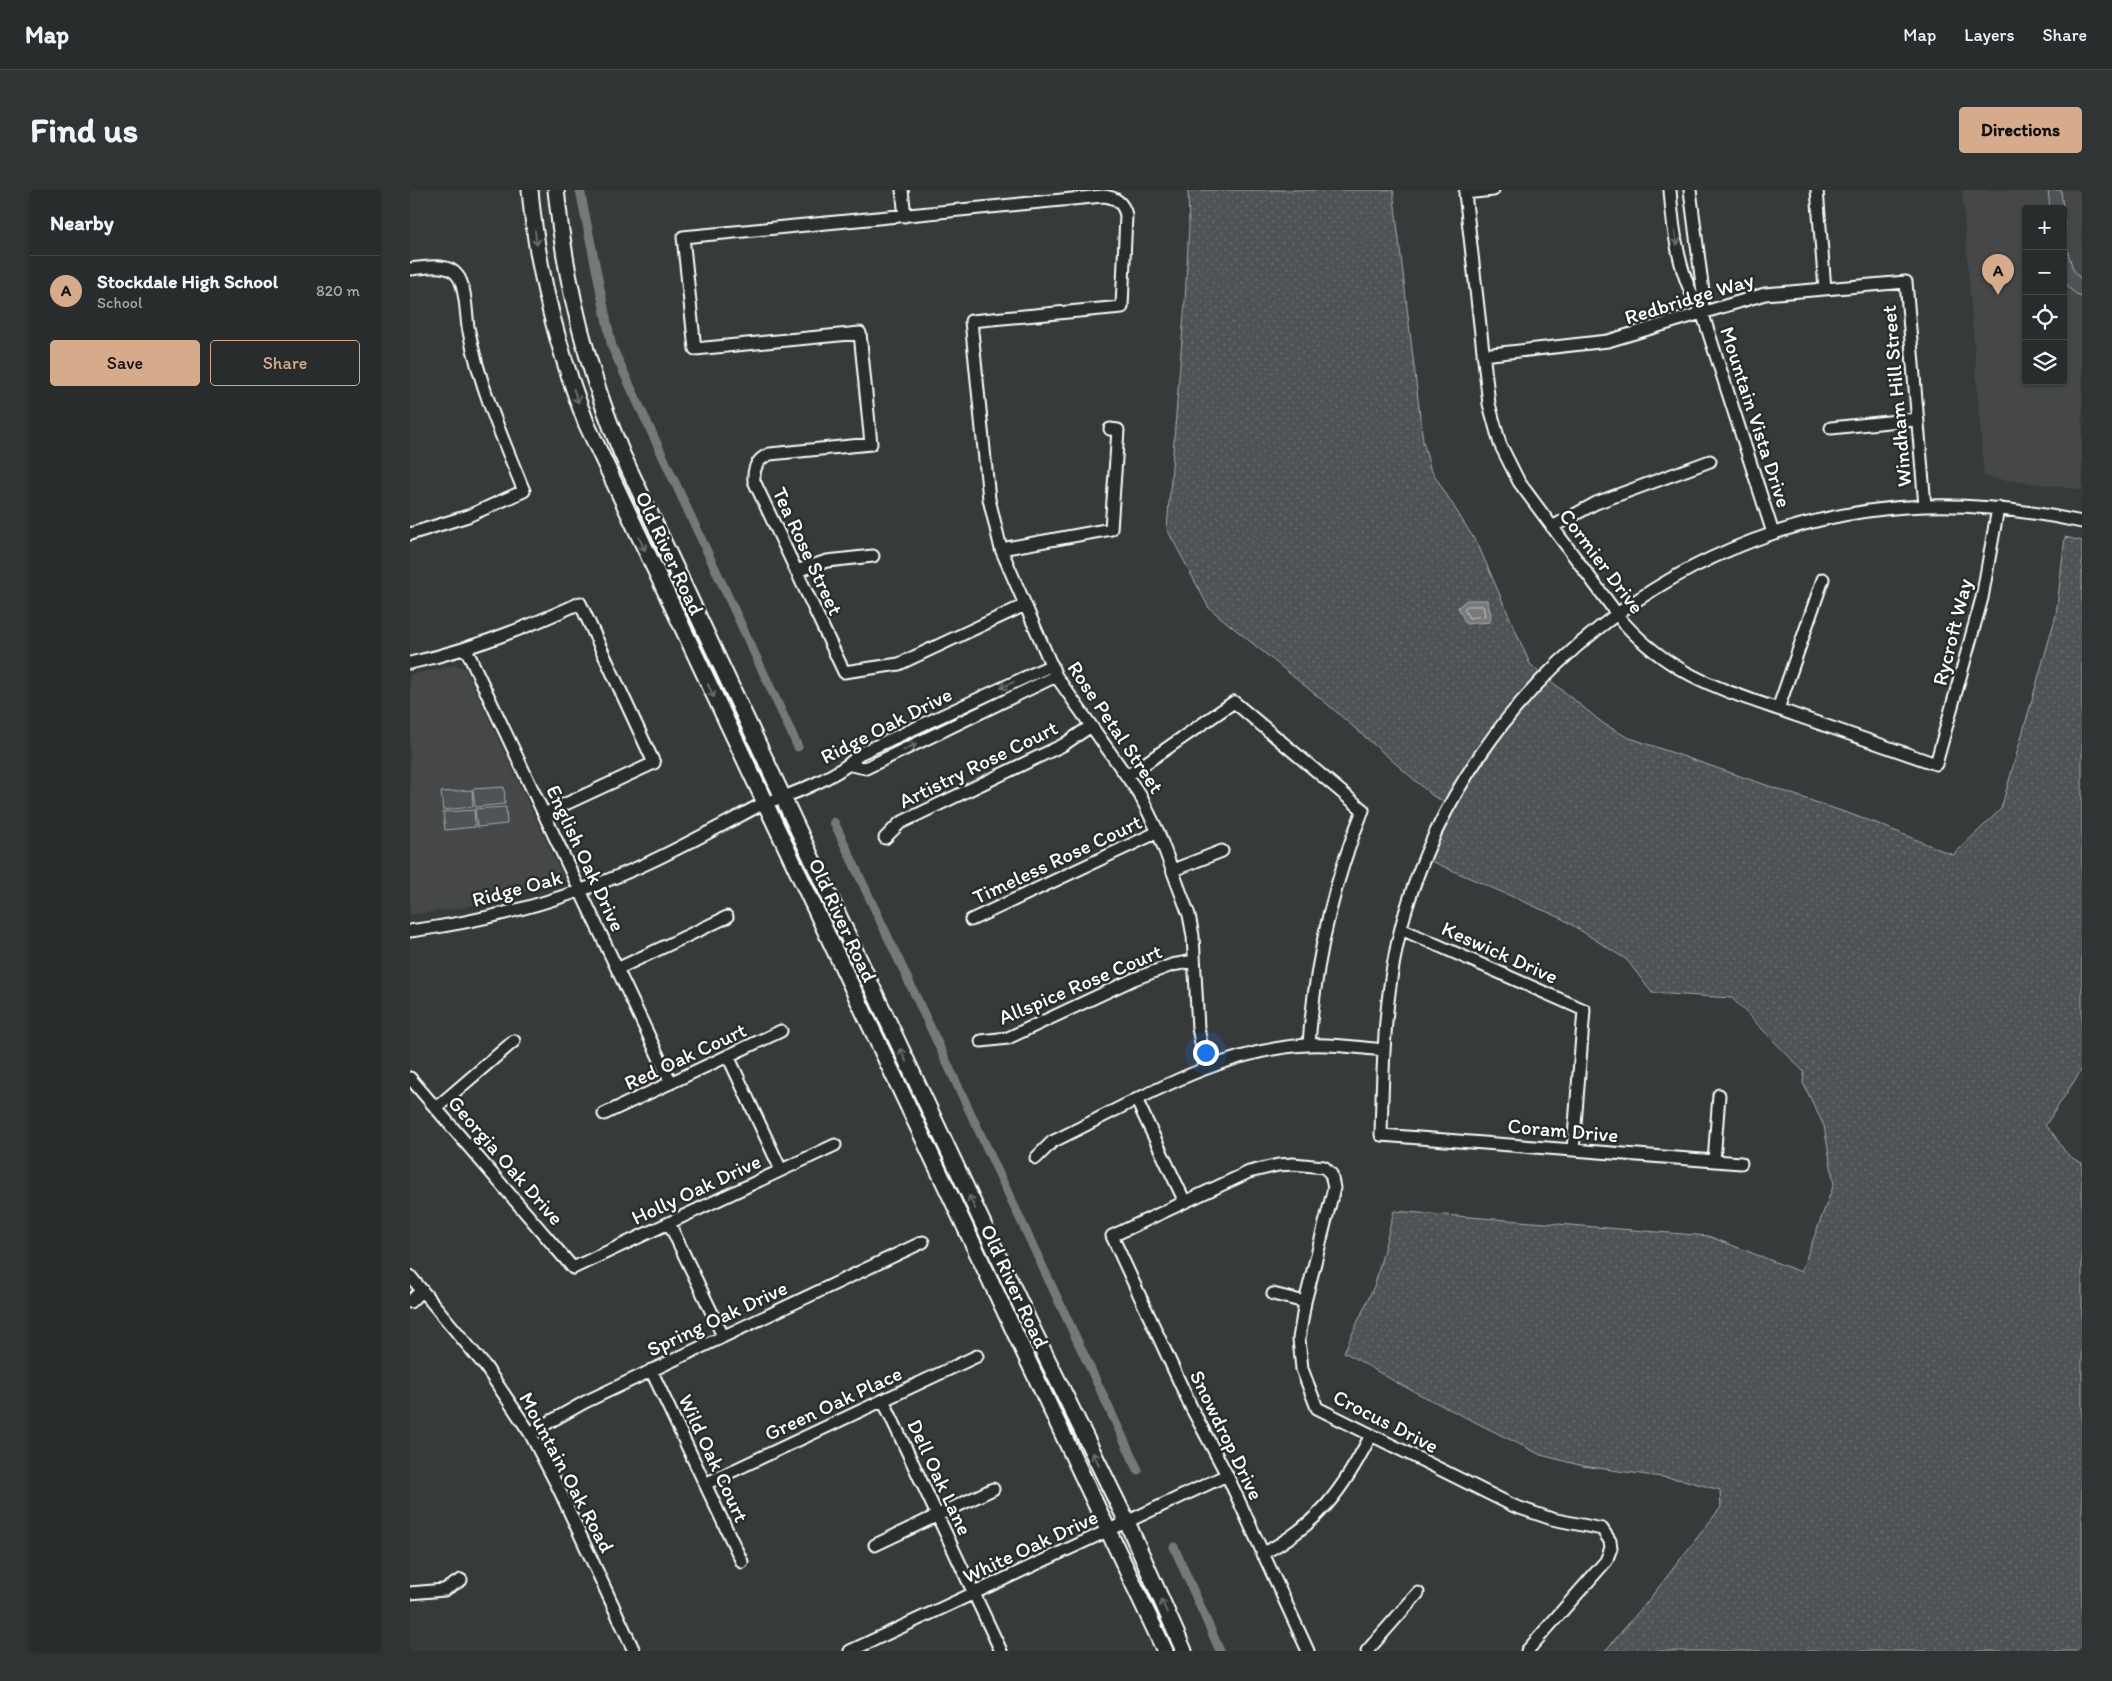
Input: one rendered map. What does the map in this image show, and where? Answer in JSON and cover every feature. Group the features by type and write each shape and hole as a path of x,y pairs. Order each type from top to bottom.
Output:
{"main road":[{"name":"Old River Road","path":"530,190 542,276 554,326 577,398 608,472 1165,1651"},
{"name":"Old River Road","path":"556,190 568,276 586,353 597,392 622,454 1029,1322 1127,1522 1184,1651"}],"street":[{"path":"902,190 905,216"},
{"name":"Cormier Drive","path":"1494,190 1465,193 1489,404 1500,444 1520,482 1616,613 1653,652 1685,674 1704,683 1936,764"},
{"name":"Mountain Vista Drive","path":"1670,190 1672,215 1690,294 1702,312 1773,533"},
{"name":"Mountain Vista Drive","path":"1690,190 1704,292 1702,312"},
{"path":"1817,190 1825,289"},
{"name":"Rose Petal Street","path":"905,216 1103,196 1115,198 1120,202 1126,215 1122,307 971,322 989,499 1000,549 1056,676 1147,806 1158,832 1189,915 1198,1028 1206,1068"},
{"name":"Tea Rose Street","path":"905,216 683,238 696,349 860,332 871,444 772,454 758,461 753,473 754,481 844,672 899,664 1025,605"},
{"path":"410,269 443,267 451,269 461,280 468,328 481,374 501,434 524,491 468,516 410,534"},
{"name":"Redbridge Way","path":"1483,355 1608,341 1764,294 1906,282"},
{"name":"Windham Hill Street","path":"1906,282 1924,506"},
{"path":"1831,428 1917,419"},
{"path":"1000,549 1111,529 1118,430 1110,429"},
{"path":"1552,527 1596,503 1710,461"},
{"path":"1036,1158 1052,1142 1206,1068 1244,1054 1309,1044 1383,1050 1388,996 1401,929 1429,846 1449,805 1476,760 1517,704 1544,675 1585,637 1616,613 1683,571 1727,550 1773,533 1850,514 1924,506 1998,508 2082,522"},
{"name":"Rycroft Way","path":"1936,764 1982,598 1998,508"},
{"path":"796,571 826,561 873,556"},
{"path":"1778,709 1823,579"},
{"path":"410,663 466,649 532,625 580,603 654,763 544,814"},
{"name":"English Oak Drive","path":"466,649 671,1083"},
{"name":"Ridge Oak Drive","path":"764,804 783,798 851,765 860,754 1052,664"},
{"name":"Ridge Oak Drive","path":"851,765 866,768 1056,676"},
{"path":"1127,776 1234,702 1363,810 1339,873 1322,937 1313,995 1309,1044"},
{"name":"Artistry Rose Court","path":"885,838 900,824 1063,745 1091,726"},
{"name":"Ridge Oak","path":"410,931 476,919 580,890 650,862 764,804"},
{"name":"Timeless Rose Court","path":"971,920 1158,832"},
{"path":"1173,870 1222,851"},
{"path":"617,969 727,917"},
{"name":"Keswick Drive","path":"1401,929 1584,1010 1573,1150"},
{"name":"Allspice Rose Court","path":"981,1041 1008,1038 1134,979 1172,965 1194,961"},
{"name":"Red Oak Court","path":"604,1114 781,1031"},
{"path":"436,1108 514,1041"},
{"name":"Coram Drive","path":"1383,1050 1382,1134 1741,1163"},
{"path":"728,1056 781,1170"},
{"name":"Georgia Oak Drive","path":"410,1078 573,1268"},
{"path":"1714,1161 1720,1096"},
{"path":"1137,1101 1185,1202"},
{"name":"Holly Oak Drive","path":"573,1268 835,1145"},
{"name":"Crocus Drive","path":"1185,1202 1249,1172 1270,1166 1293,1164 1318,1165 1331,1174 1334,1188 1300,1323 1300,1354 1306,1385 1317,1408 1514,1506 1552,1519 1602,1529 1610,1541 1611,1548 1606,1561 1527,1651"},
{"name":"Snowdrop Drive","path":"1185,1202 1112,1236 1192,1409 1227,1475 1308,1651"},
{"path":"669,1223 723,1336"},
{"name":"Spring Oak Drive","path":"530,1433 585,1402 923,1242"},
{"name":"Mountain Oak Road","path":"410,1276 485,1366 530,1433 558,1487 634,1651"},
{"path":"410,1302 422,1290"},
{"path":"1273,1294 1305,1302"},
{"name":"Green Oak Place","path":"705,1484 977,1356"},
{"name":"Wild Oak Court","path":"652,1370 742,1562"},
{"name":"Dell Oak Lane","path":"883,1400 1001,1651"},
{"path":"1262,1554 1299,1532 1328,1506 1352,1471 1371,1435"},
{"name":"White Oak Drive","path":"850,1651 1227,1475"},
{"path":"875,1545 992,1490"},
{"path":"410,1593 444,1590 461,1580"},
{"path":"1367,1651 1418,1593"}],"shaded area":[{"path":"1188,190 1393,190 1423,441 1430,468 1479,547 1530,664 1604,724 1627,737 1876,823 1953,855 2001,809 2056,615 2065,537 2082,541 2082,1069 2045,1126 2055,1136 2068,1155 2082,1163 2082,1651 1605,1651 1648,1601 1721,1507 1720,1490 1683,1480 1583,1466 1541,1455 1401,1385 1344,1352 1375,1284 1394,1211 1708,1236 1801,1272 1834,1184 1824,1126 1803,1083 1804,1072 1732,998 1652,993 1627,960 1561,918 1424,858 1449,804 1433,796 1326,703 1209,608 1167,529 1185,301 1189,226"},
{"path":"1962,190 2082,190 2082,490 1984,477"},
{"path":"2048,190 2061,190 2063,205 2050,205"},
{"path":"2067,244 2073,269 2082,281 2082,298 2067,284"},
{"path":"455,665 465,668 562,875 557,883 466,907 410,915 410,675"},
{"path":"504,787 505,804 475,807 473,789"},
{"path":"472,790 473,807 443,810 441,792"},
{"path":"506,807 507,824 477,827 475,809"},
{"path":"474,810 475,827 445,830 443,812"}],"water":[{"path":"1467,600 1487,600 1491,615 1490,622 1466,624 1458,607"}],"waterway":[{"path":"580,190 612,347 798,747"},
{"path":"834,822 1138,1470"},
{"path":"1174,1547 1220,1651"}],"place":[{"name":"Stockdale High School","path":"1998,295"}]}
